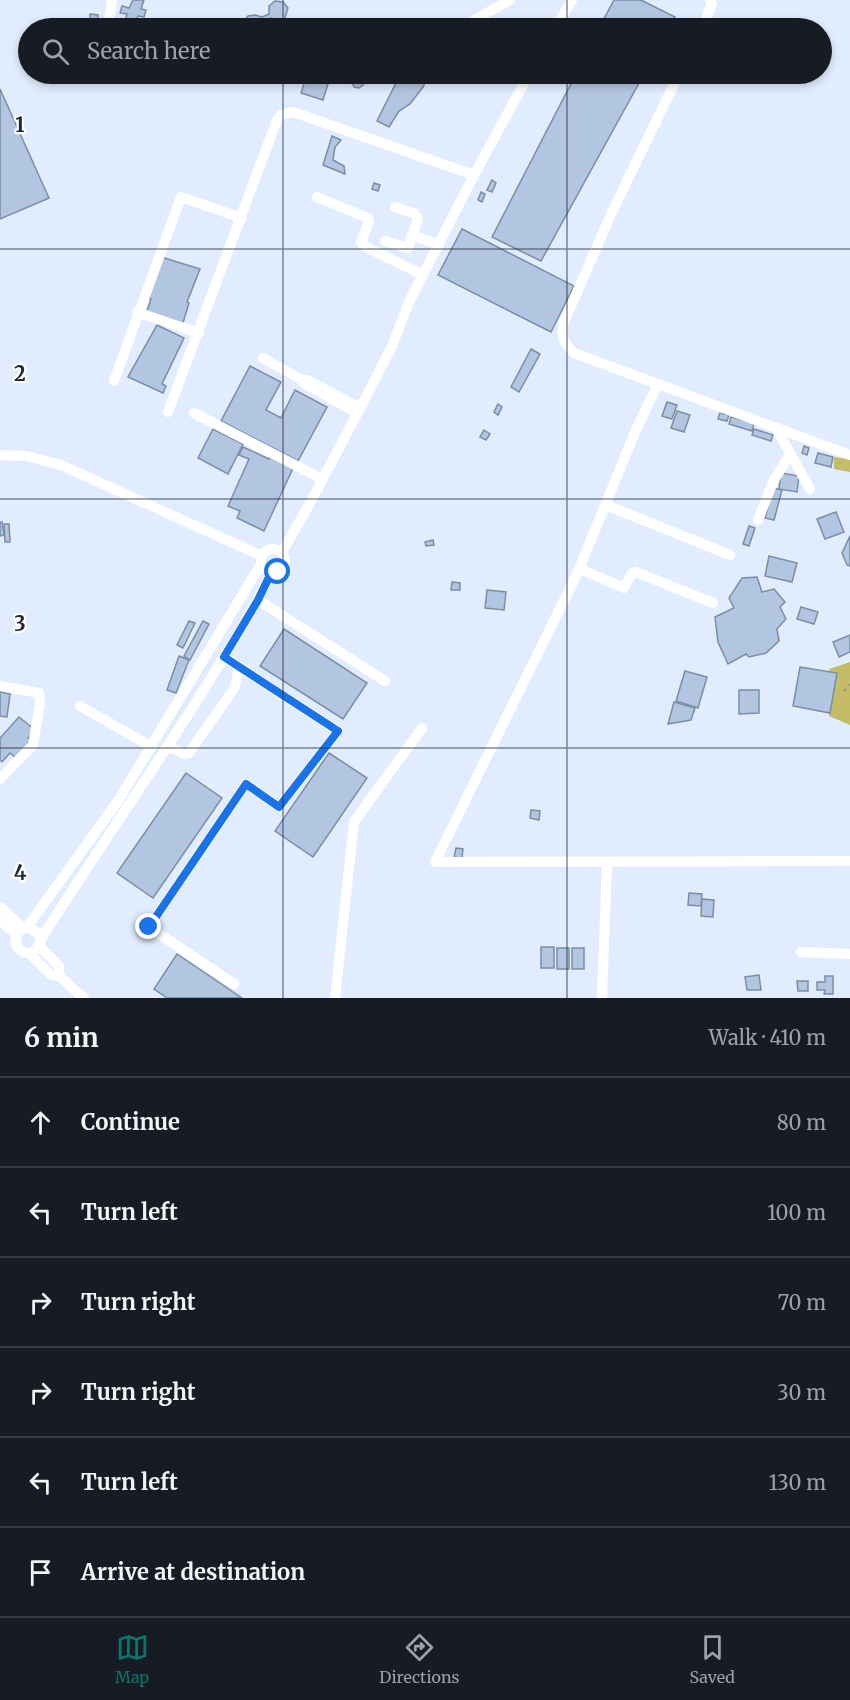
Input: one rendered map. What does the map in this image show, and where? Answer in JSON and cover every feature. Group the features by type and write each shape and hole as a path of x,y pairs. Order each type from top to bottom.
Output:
{"street":[{"path":"109,18 112,0"},
{"path":"478,18 510,0"},
{"path":"561,18 572,0"},
{"path":"706,18 712,4 710,0"},
{"path":"282,552 359,411 392,346 410,300 524,84"},
{"path":"674,84 612,212 564,322 561,331 564,343 574,353 850,455"},
{"path":"168,412 277,120 282,115 293,112 474,175"},
{"path":"114,381 180,197 242,218"},
{"path":"317,197 368,218 369,222 361,242 366,247 423,275"},
{"path":"395,207 417,216 408,248 405,248 399,263"},
{"path":"412,235 439,245"},
{"path":"385,241 405,248"},
{"path":"138,312 199,333"},
{"path":"263,358 302,380 305,384 359,411"},
{"path":"658,384 635,432 580,569 435,862 850,861"},
{"path":"194,413 322,479"},
{"path":"776,428 810,489"},
{"path":"1,453 27,456 61,465 262,560 266,571 271,573 278,572 284,567 286,559 282,552 271,549 262,560 118,801 22,930 16,946 21,951 29,953 51,975 59,975 84,998"},
{"path":"758,520 773,482 790,454"},
{"path":"606,505 730,555"},
{"path":"580,569 624,588 632,573 636,572 713,603"},
{"path":"29,953 40,943 169,746 258,600 271,573"},
{"path":"258,600 385,681"},
{"path":"224,657 338,731 279,807 246,784 149,927 234,984"},
{"path":"169,746 184,754 189,753 235,687 239,667"},
{"path":"0,687 39,693 40,703 33,745 0,779"},
{"path":"80,706 152,747"},
{"path":"335,998 354,822 422,728"},
{"path":"602,998 607,862"},
{"path":"0,907 22,930"},
{"path":"0,920 22,930 34,929 40,943 59,966 59,975"},
{"path":"801,952 850,954"}],"path":[{"path":"844,691 850,684"}],"shaded area":[{"path":"834,457 850,459 850,472 834,469"},
{"path":"850,662 850,725 829,716 829,669"}],"building":[{"path":"133,0 144,0 141,9 146,10 144,17 126,18 127,14 120,13 122,6 129,8"},
{"path":"614,0 641,0 675,17 674,18 604,18"},
{"path":"275,1 283,2 288,8 285,18 247,18 269,14 269,6"},
{"path":"90,14 98,15 98,18 90,18"},
{"path":"304,84 328,84 323,100 301,93"},
{"path":"352,84 363,84 359,88"},
{"path":"396,84 424,84 410,104 399,111 389,127 377,121"},
{"path":"571,84 638,84 541,261 492,237"},
{"path":"0,89 49,198 0,219"},
{"path":"332,136 341,140 335,147 333,160 344,166 345,174 323,165"},
{"path":"492,180 496,183 492,192 487,190"},
{"path":"374,183 380,185 378,191 372,189"},
{"path":"481,192 485,194 482,202 478,200"},
{"path":"462,229 574,286 551,332 438,275"},
{"path":"161,257 200,269 187,302 189,303 183,323 147,311 151,299 147,298"},
{"path":"157,325 184,338 162,384 166,386 163,393 128,377"},
{"path":"531,349 540,354 519,392 511,387"},
{"path":"250,366 281,382 266,410 281,418 295,390 327,407 298,461 221,421"},
{"path":"667,402 677,405 672,419 662,416"},
{"path":"498,404 502,407 498,415 494,412"},
{"path":"677,411 690,415 684,432 671,428"},
{"path":"720,413 729,415 727,421 718,419"},
{"path":"731,417 754,423 752,431 729,424"},
{"path":"213,429 243,444 228,474 198,458"},
{"path":"754,429 773,435 771,441 752,435"},
{"path":"484,430 490,434 486,440 480,437"},
{"path":"804,446 809,448 807,455 802,453"},
{"path":"243,447 269,459 271,455 294,466 264,531 237,518 240,511 228,506 249,459 239,455"},
{"path":"818,453 833,457 831,467 815,463"},
{"path":"781,473 799,476 797,492 779,489"},
{"path":"773,488 782,490 774,520 765,518"},
{"path":"836,512 844,532 825,539 817,519"},
{"path":"0,522 2,522 4,535 0,536"},
{"path":"4,524 9,524 10,542 5,542"},
{"path":"749,526 755,528 749,546 743,544"},
{"path":"850,536 850,566 847,565 842,553"},
{"path":"433,540 434,545 426,546 425,542"},
{"path":"769,556 797,563 792,582 765,576"},
{"path":"757,577 762,592 774,589 785,602 780,607 786,619 777,629 779,641 766,653 749,657 746,654 728,664 718,642 715,617 734,608 729,598 742,578"},
{"path":"452,582 460,583 460,590 451,590"},
{"path":"487,590 506,592 504,610 485,608"},
{"path":"801,607 818,612 814,624 797,619"},
{"path":"189,621 195,623 183,648 177,645"},
{"path":"203,621 209,624 190,660 184,656"},
{"path":"284,629 367,683 343,719 260,666"},
{"path":"850,635 850,652 839,657 833,642"},
{"path":"179,656 189,660 176,693 167,690"},
{"path":"800,667 837,673 830,713 793,706"},
{"path":"685,671 707,677 698,708 676,701"},
{"path":"739,690 759,690 759,713 739,714"},
{"path":"0,692 10,694 7,717 0,716"},
{"path":"674,702 695,708 691,720 668,724"},
{"path":"19,717 35,730 28,738 31,741 16,758 10,753 2,762 0,760 0,738"},
{"path":"329,753 367,778 313,857 275,831"},
{"path":"186,773 222,798 153,898 117,873"},
{"path":"531,810 540,811 539,820 530,818"},
{"path":"456,848 463,849 462,858 454,857"},
{"path":"689,893 702,894 701,906 688,905"},
{"path":"702,899 714,900 713,917 701,916"},
{"path":"541,947 554,947 554,968 541,968"},
{"path":"557,948 569,948 569,969 557,969"},
{"path":"572,948 584,948 584,969 572,969"},
{"path":"177,954 242,998 167,998 154,989"},
{"path":"759,975 761,990 747,990 745,977"},
{"path":"825,976 833,976 833,994 824,994 825,990 817,990 817,982 825,982"},
{"path":"797,981 808,981 808,991 798,991"}],"route":[{"path":"149,927 246,784 279,807 338,731 224,657 258,600 271,573 278,572"}]}
